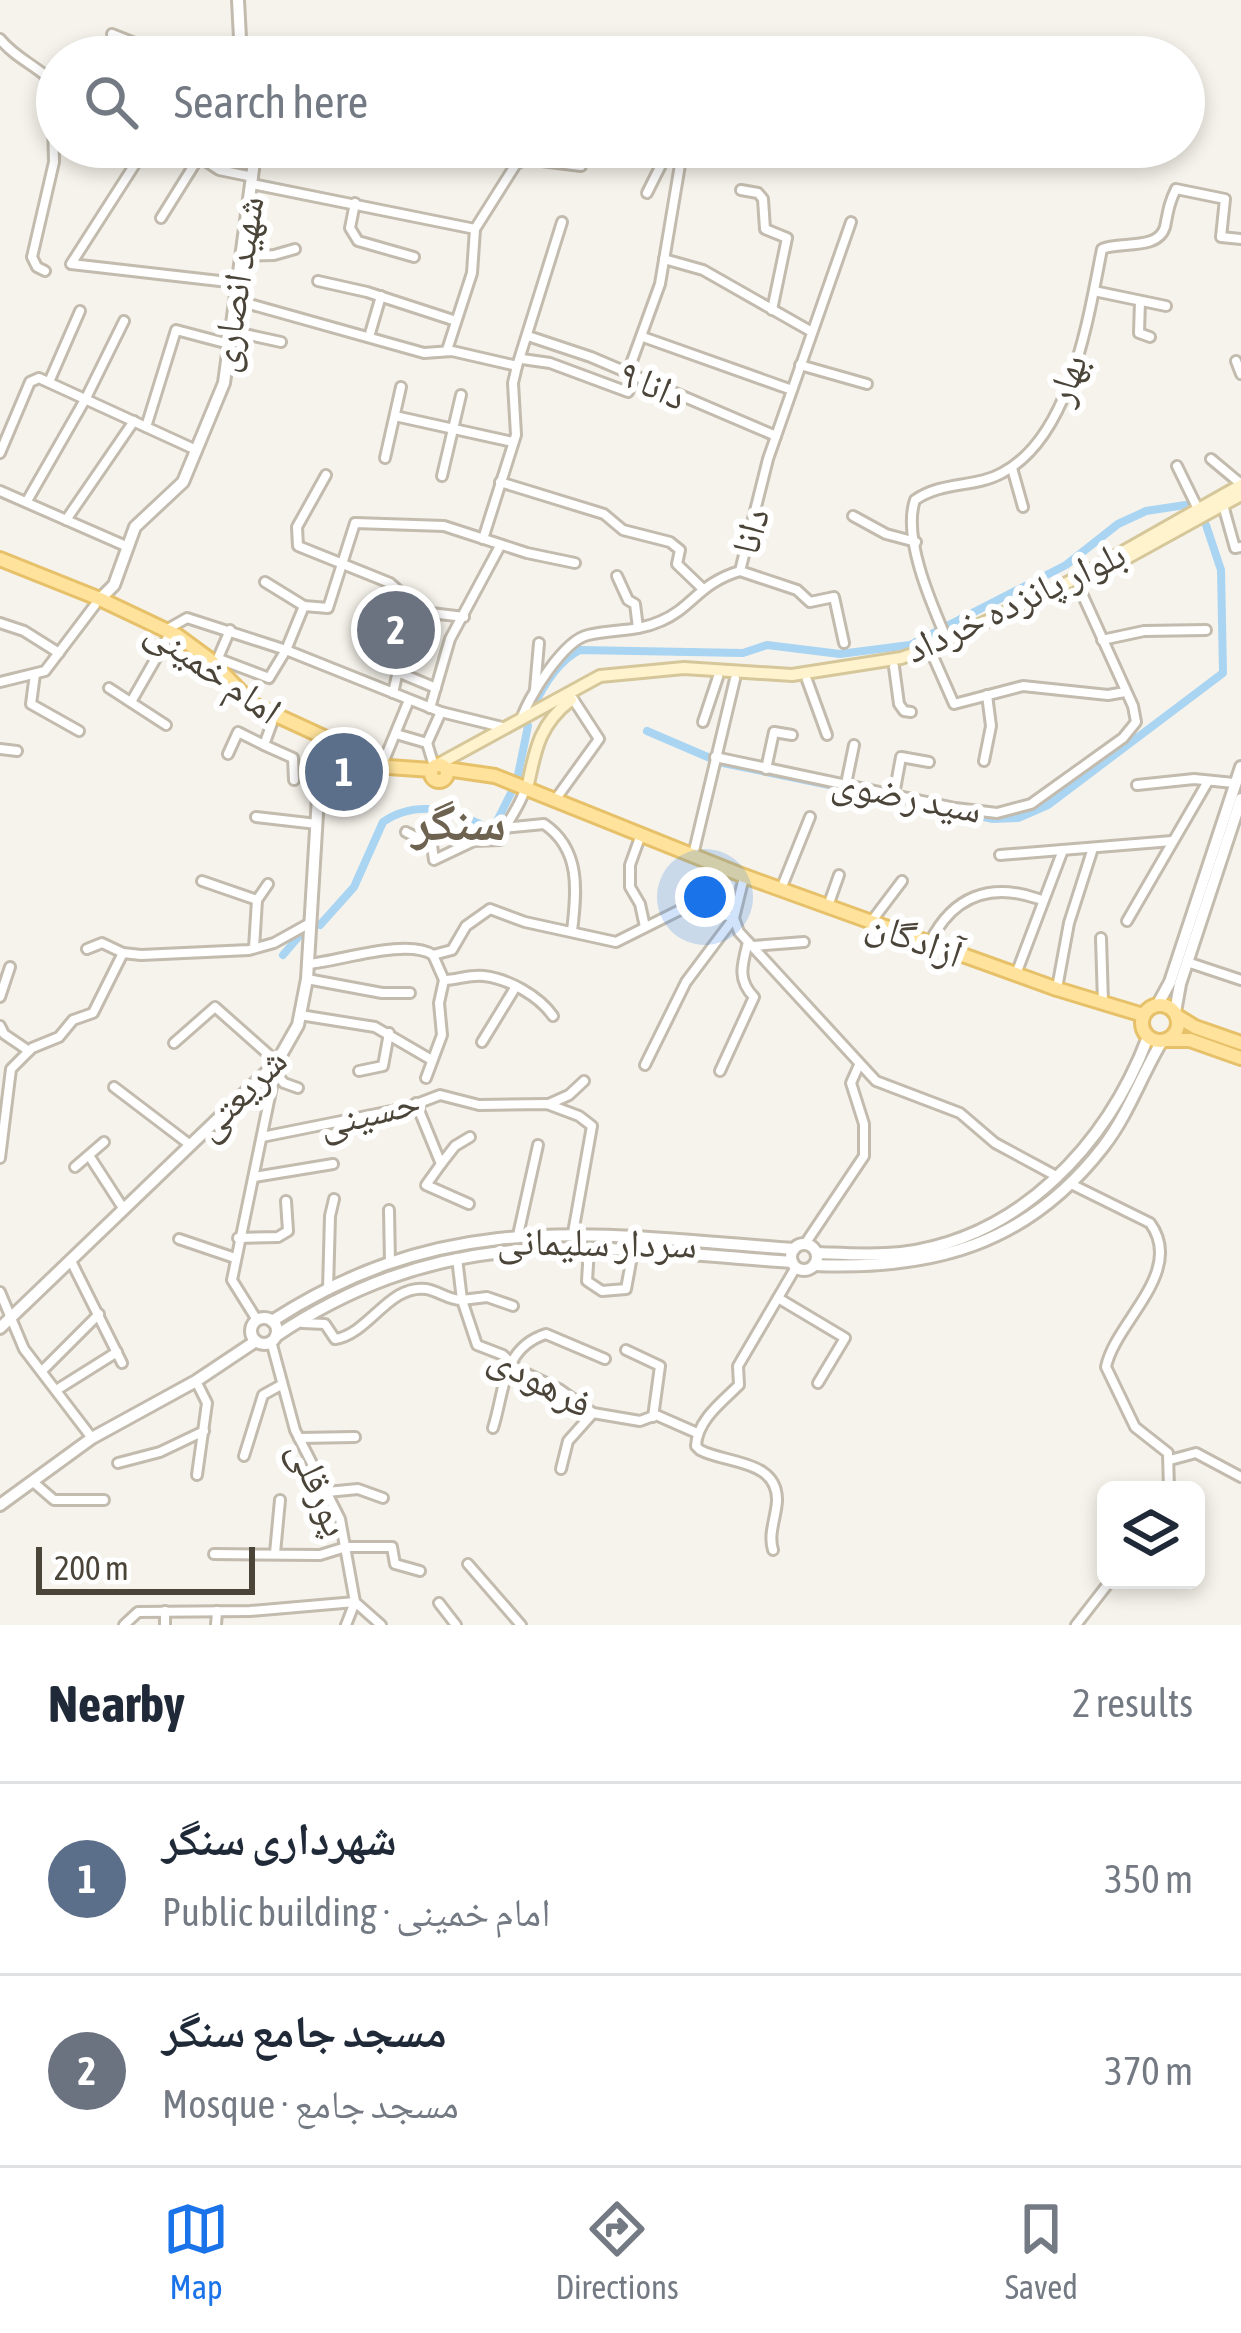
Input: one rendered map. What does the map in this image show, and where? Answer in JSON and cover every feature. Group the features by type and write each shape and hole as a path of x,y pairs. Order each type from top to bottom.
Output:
{"main road":[{"name":"بلوار پانزده خرداد","path":"526,791 538,736 550,715 602,682 638,676 735,675 766,683 895,667 932,655 1078,585 1241,484"},
{"name":"بلوار پانزده خرداد","path":"438,770 600,676 684,668 778,676 902,658 1075,579 1241,495"},
{"name":"امام خمینی","path":"0,563 167,634 216,666 254,705 342,754 388,773 438,770"},
{"name":"امام خمینی","path":"216,666 243,705 272,723 383,764 438,770"},
{"name":"آزادگان","path":"438,770 478,770 639,840 691,856"},
{"name":"آزادگان","path":"526,791 744,876 1057,989 1143,1015"},
{"path":"1241,1043 1195,1027 1158,1004 1143,1015 1142,1024 1159,1039 1190,1040 1241,1058"},
{"path":"1159,1039 1177,1030 1176,1014"}],"street":[{"path":"238,0 239,36"},
{"path":"112,34 117,36"},
{"path":"0,39 17,58 36,69"},
{"path":"45,271 32,257 53,168"},
{"path":"133,168 71,264 237,283"},
{"path":"161,218 192,168"},
{"path":"216,168 475,229"},
{"name":"شهید انصاری","path":"98,602 114,585 135,527 183,482 224,382 253,168"},
{"path":"447,352 472,273 475,229 513,168"},
{"path":"647,193 660,168"},
{"path":"235,300 424,353 550,363 628,392 664,259 678,168"},
{"name":"بهار","path":"1012,468 1033,449 1066,393 1102,249 1157,238 1176,189 1225,199 1221,237 1241,239"},
{"path":"741,190 758,193 763,199 765,229 787,238 772,310"},
{"path":"355,203 350,228 358,241 414,257"},
{"path":"483,538 513,442 519,362 562,222"},
{"name":"دانا","path":"520,722 526,700 570,642 583,635 663,621 702,588 740,571 776,436 851,222"},
{"path":"241,256 295,249"},
{"path":"664,259 703,270 812,332"},
{"path":"318,281 456,321"},
{"path":"1094,291 1166,306"},
{"path":"369,337 381,296"},
{"path":"1140,301 1139,333 1150,337"},
{"path":"49,382 80,311"},
{"path":"27,501 124,321"},
{"path":"146,427 176,330 281,342"},
{"name":"دانا ۹","path":"528,336 776,436"},
{"path":"643,337 792,390"},
{"path":"1236,361 1241,374"},
{"path":"800,365 867,384"},
{"path":"0,453 30,382 39,378 194,449"},
{"path":"385,458 401,387"},
{"path":"442,476 461,394"},
{"path":"395,416 513,442"},
{"path":"66,520 134,421"},
{"path":"1211,459 1241,484"},
{"path":"1177,466 1198,509"},
{"path":"947,640 916,542 915,500 926,492 969,480 984,482 1012,468 1023,507"},
{"path":"326,475 295,536 298,545 390,584 423,613 464,616"},
{"path":"500,482 604,514 623,530 670,542 680,550 677,564 702,588"},
{"path":"0,491 128,547"},
{"path":"1223,505 1235,548 1241,547"},
{"path":"853,516 886,534 916,542"},
{"path":"265,583 304,606 328,608 355,524 444,526 500,546 575,563"},
{"path":"430,708 450,639 500,546"},
{"path":"740,571 797,590 810,602 834,597 844,643"},
{"path":"617,576 628,600 635,604 638,628"},
{"path":"932,655 954,704 1023,686 1108,695 1125,692 1078,585"},
{"path":"0,682 45,671 98,602"},
{"path":"230,630 216,666 265,680 286,650 304,606"},
{"path":"130,702 167,634 188,618 286,650 472,723 508,728"},
{"path":"393,693 410,618"},
{"path":"0,623 25,631 58,653"},
{"path":"1102,640 1144,631 1206,630"},
{"path":"535,690 539,643"},
{"path":"895,667 899,704 904,712 911,712"},
{"path":"400,673 436,688"},
{"path":"35,674 31,704 79,731"},
{"path":"691,856 735,675"},
{"path":"703,722 718,677"},
{"path":"807,680 827,735"},
{"path":"109,688 166,725"},
{"name":"سید رضوی","path":"716,758 982,812 1022,808 1132,729 1136,714 1125,692"},
{"path":"984,761 991,726 987,695"},
{"path":"554,801 599,739 573,699"},
{"path":"383,764 409,700"},
{"path":"438,770 428,743 441,712"},
{"path":"264,745 272,723"},
{"path":"228,754 238,732 293,758 294,780"},
{"path":"766,769 774,732 792,735"},
{"path":"396,734 428,743"},
{"name":"شریعتی","path":"0,1328 189,1144 276,1067 292,1041 307,979 324,742"},
{"path":"846,784 854,745"},
{"path":"0,749 17,751"},
{"path":"320,782 333,759 342,754"},
{"path":"894,795 902,757 929,762"},
{"path":"1158,1004 1170,982 1241,766"},
{"path":"1137,785 1194,779 1234,783"},
{"path":"1127,922 1207,783"},
{"path":"406,832 432,845 434,860 474,841 500,840 526,791"},
{"path":"1176,1014 1187,962 1241,799"},
{"path":"781,889 810,817"},
{"path":"256,818 317,824"},
{"path":"503,828 544,824 566,844 573,856 572,931"},
{"path":"639,840 630,865 630,887 645,927"},
{"path":"1000,855 1172,842"},
{"path":"1057,989 1070,923 1093,848"},
{"path":"1016,974 1064,850"},
{"path":"828,906 839,874"},
{"path":"645,1065 686,982 734,918 744,876"},
{"path":"202,881 257,900"},
{"path":"871,922 902,881"},
{"path":"254,948 257,900 268,884"},
{"path":"929,943 954,906 972,897 1011,893 1039,899"},
{"path":"433,955 452,950 466,926 490,909 525,922 616,942 690,905 734,918 751,944 876,1081 960,1113 995,1144 1150,1223 1161,1245 1144,1299 1112,1348 1106,1367 1135,1427 1168,1453 1169,1481"},
{"path":"87,949 102,943 123,953 254,948 274,943 310,922"},
{"path":"1101,938 1103,1004"},
{"path":"751,944 804,941"},
{"path":"720,1071 754,998 743,987 741,976 751,944"},
{"path":"308,964 404,947 433,955 444,980 442,1035 426,1078"},
{"path":"0,1158 9,1110 4,1082 11,1069 29,1051 46,1045 73,1021 94,1012 123,953"},
{"path":"1187,962 1241,980"},
{"path":"0,997 10,967"},
{"path":"444,980 482,975 537,998 553,1016"},
{"path":"307,979 382,993 410,993"},
{"path":"482,1042 514,988"},
{"path":"175,1043 215,1007 276,1067 284,1083 298,1088"},
{"path":"300,1015 349,1020 389,1033 430,1059"},
{"path":"0,1026 29,1051"},
{"path":"359,1071 382,1066 389,1033"},
{"path":"797,1256 904,1265 968,1249 1023,1220 1064,1180 1159,1039"},
{"path":"697,1433 740,1385 738,1366 797,1256 864,1156 864,1124 851,1083 860,1065"},
{"path":"257,1320 232,1280 276,1067"},
{"path":"547,1104 584,1081"},
{"path":"114,1087 189,1144"},
{"name":"حسینی","path":"262,1137 440,1095 478,1105 547,1104"},
{"path":"416,1103 441,1164"},
{"path":"547,1104 579,1115 592,1126 573,1233"},
{"path":"469,1204 426,1185 470,1136"},
{"path":"76,1167 104,1142"},
{"path":"518,1235 538,1145"},
{"path":"90,1157 123,1208"},
{"path":"254,1177 333,1163"},
{"path":"328,1290 334,1199"},
{"path":"238,1238 278,1237 288,1231 286,1201"},
{"path":"389,1210 390,1263"},
{"name":"سردار سلیمانی","path":"272,1322 390,1263 454,1244 518,1235 573,1233 797,1256"},
{"path":"179,1239 235,1258"},
{"name":"سردار سلیمانی","path":"273,1338 296,1322 395,1275 457,1257 543,1246 797,1256"},
{"path":"589,1248 587,1281 602,1291 626,1289 633,1251"},
{"path":"797,1256 809,1269 815,1259"},
{"path":"457,1257 463,1300 487,1297 513,1306"},
{"path":"70,1260 122,1364"},
{"name":"فرهودی","path":"296,1322 325,1324 335,1340 369,1322 389,1302 419,1289 463,1300 477,1345 593,1413 640,1421 665,1418 697,1433 700,1450 747,1462 773,1482 777,1495 773,1550"},
{"path":"0,1292 24,1348 92,1438"},
{"path":"778,1298 845,1338 818,1383"},
{"path":"43,1371 100,1314"},
{"path":"0,1505 92,1438 196,1381 256,1341 273,1338 272,1322 257,1320"},
{"path":"256,1341 251,1330 257,1320"},
{"path":"493,1428 509,1361 526,1341 545,1334 605,1359"},
{"name":"پورقلی","path":"273,1338 281,1385 299,1438 340,1519 355,1602"},
{"path":"626,1350 660,1366 653,1417"},
{"path":"58,1389 117,1352"},
{"path":"196,1381 207,1403 197,1475"},
{"path":"244,1456 263,1395 281,1385"},
{"path":"562,1469 568,1441 593,1413"},
{"path":"118,1463 204,1431"},
{"path":"299,1438 355,1437"},
{"path":"1170,1460 1196,1453 1241,1477"},
{"path":"32,1480 54,1500 104,1500"},
{"path":"327,1492 358,1489 382,1498"},
{"path":"275,1553 280,1500"},
{"path":"214,1553 320,1555 346,1546 392,1547 394,1564 420,1571"},
{"path":"468,1564 521,1625"},
{"path":"1076,1625 1104,1589"},
{"path":"346,1625 355,1602"},
{"path":"124,1625 137,1612 355,1602 381,1625"},
{"path":"439,1603 456,1625"},
{"path":"165,1611 165,1625"},
{"path":"216,1625 217,1611"}],"waterway":[{"path":"532,710 558,668 580,650 743,653 767,645 840,654 910,645 1066,565 1118,524 1146,511 1192,504"},
{"path":"723,763 993,819 1018,818 1048,805 1223,673 1221,570 1206,525"},
{"path":"518,775 528,726"},
{"path":"647,731 710,758"},
{"path":"320,925 354,887 383,822 410,810 438,810 492,831 511,793"},
{"path":"283,955 300,935"}],"place":[{"name":"مسجد جامع سنگر","path":"396,630"},
{"name":"شهرداری سنگر","path":"344,772"}],"district":[{"name":"سنگر","path":"459,821"}]}
